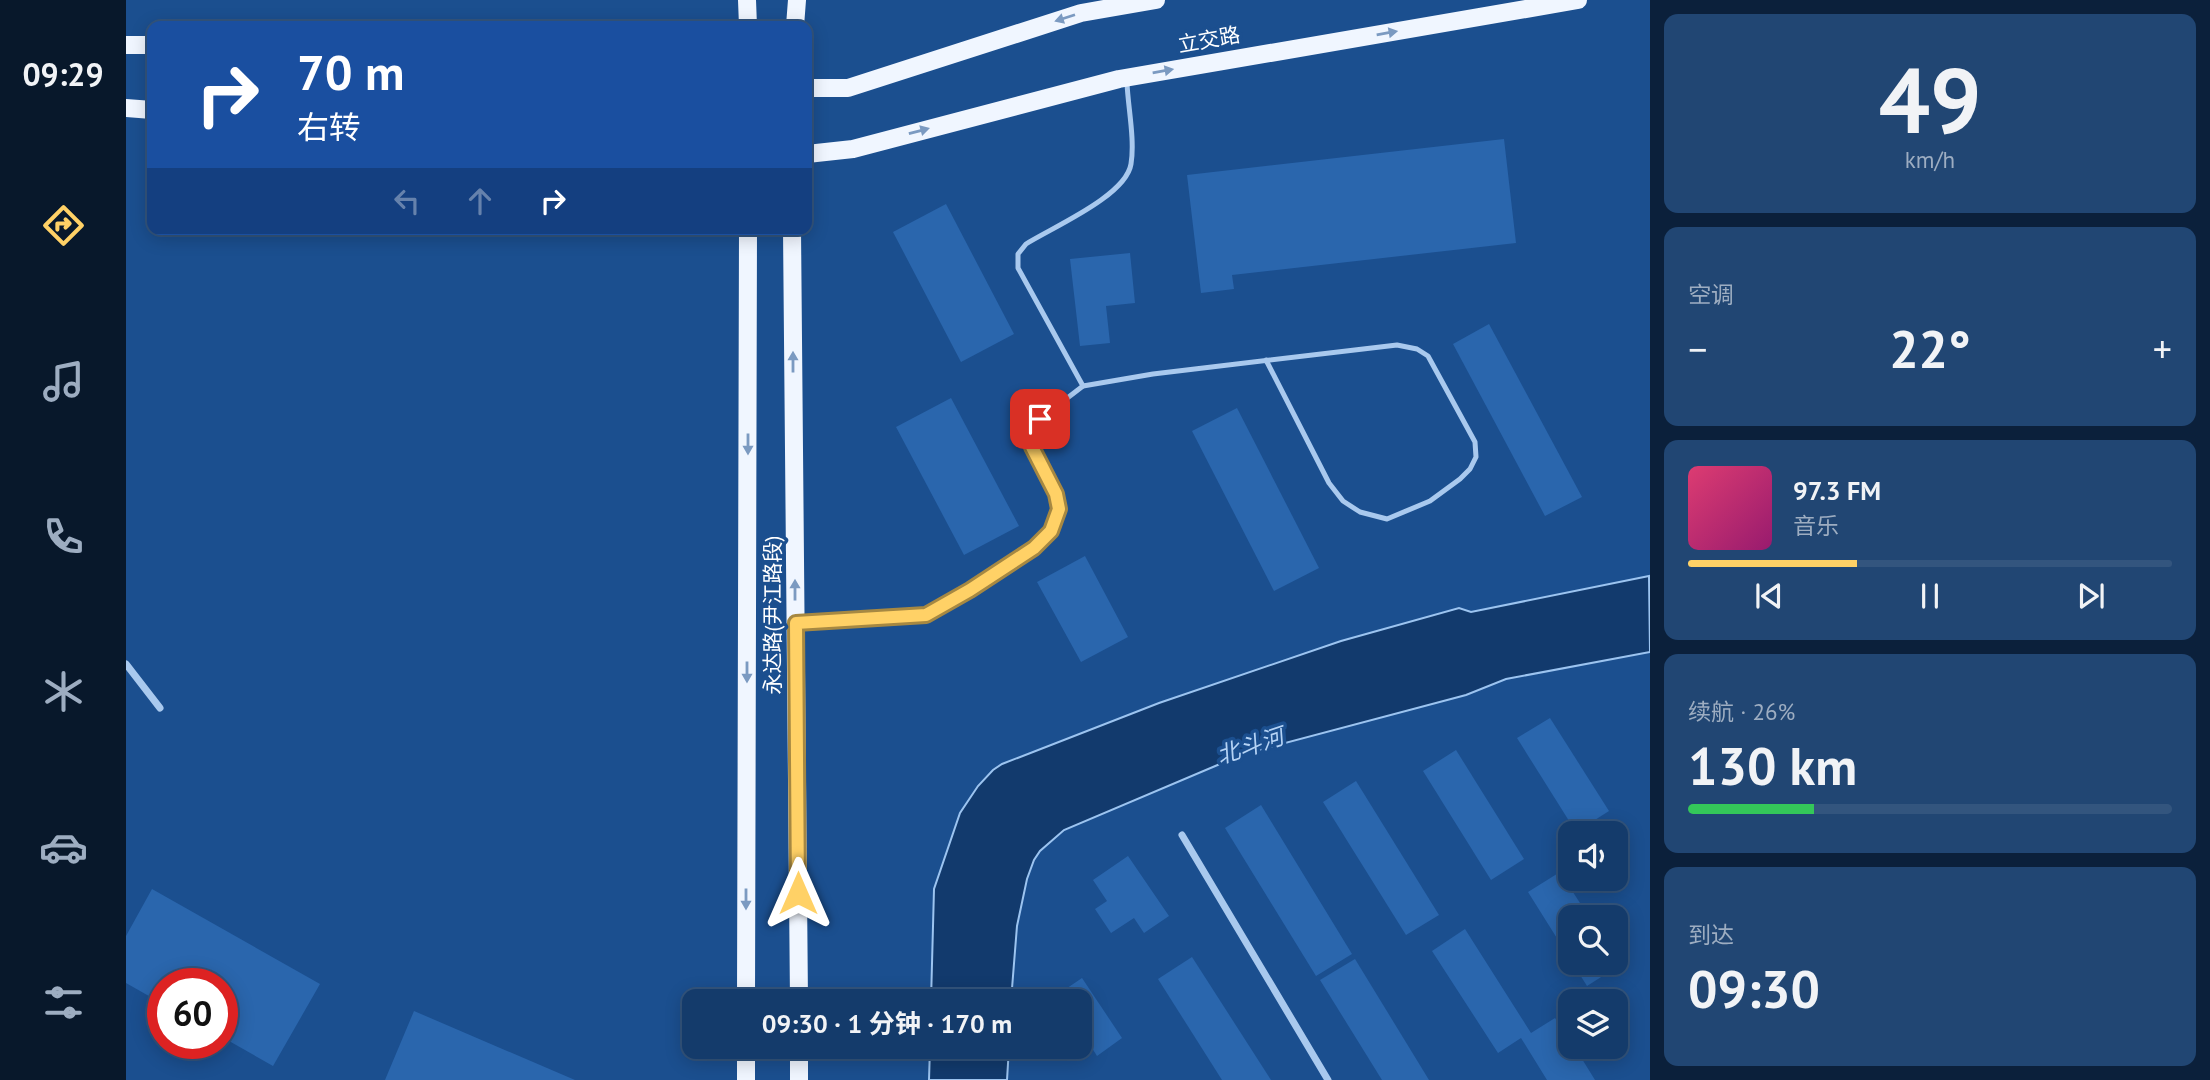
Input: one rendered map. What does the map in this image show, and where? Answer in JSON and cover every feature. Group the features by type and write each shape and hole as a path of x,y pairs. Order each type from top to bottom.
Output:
{"main road":[{"path":"747,0 748,21"},
{"path":"795,21 797,0"},
{"path":"812,88 848,88 1081,13 1156,0"},
{"name":"立交路","path":"812,153 853,149 1126,78 1578,0"},
{"path":"126,45 147,46"},
{"path":"126,108 147,110"},
{"name":"永达路(尹江路段)","path":"746,989 748,235"},
{"name":"永达路(尹江路段)","path":"792,235 799,989"},
{"path":"746,1059 746,1080"},
{"path":"799,1059 799,1080"}],"street":[{"path":"126,664 160,708"},
{"path":"1182,835 1328,1080"}],"lane":[{"path":"1083,386 1018,268 1018,254 1026,244 1121,185 1131,166 1132,148 1126,78"},
{"path":"796,623 926,615 1034,548 1051,531 1059,509 1056,494 1032,447 1032,432 1040,419 1083,386 1153,374 1266,360 1397,345 1417,349 1428,356 1475,442 1476,457 1470,469 1460,479 1430,501 1387,519 1360,512 1343,501 1329,483 1266,360"}],"water":[{"name":"北斗河","path":"1649,576 1650,652 1506,679 1466,695 1251,752 1064,830 1040,851 1027,879 1017,926 1012,989 931,989 934,889 960,813 978,786 993,770 1002,764 1159,703 1341,641 1459,608 1471,612"},
{"path":"930,1059 1008,1059 1007,1080 929,1080"}],"building":[{"path":"1504,139 1516,243 1232,275 1234,289 1201,293 1187,175"},
{"path":"946,204 1014,334 961,362 893,232"},
{"path":"1130,253 1135,303 1106,306 1110,343 1080,346 1070,259"},
{"path":"1489,324 1582,497 1545,516 1453,344"},
{"path":"951,398 1019,526 964,555 896,427"},
{"path":"1237,408 1319,568 1274,591 1192,431"},
{"path":"1085,556 1128,637 1081,662 1037,582"},
{"path":"1550,718 1609,811 1593,821 1569,821 1517,738"},
{"path":"1456,750 1524,859 1491,880 1423,771"},
{"path":"1356,781 1439,915 1406,935 1323,802"},
{"path":"1261,805 1352,954 1316,976 1225,828"},
{"path":"1128,856 1169,916 1144,933 1134,918 1111,933 1095,909 1107,901 1093,880"},
{"path":"1558,873 1558,891 1572,891 1581,905 1558,905 1558,940 1528,892"},
{"path":"152,889 320,984 273,1066 238,1046 238,968 147,968 147,995 126,983 126,936"},
{"path":"1465,929 1531,1033 1555,1018 1558,1022 1558,1059 1582,1059 1595,1080 1547,1080 1521,1038 1498,1053 1432,951"},
{"path":"1192,957 1271,1080 1222,1080 1158,979"},
{"path":"1355,959 1429,1080 1382,1080 1320,980"},
{"path":"1580,975 1604,975 1587,986"},
{"path":"1082,978 1089,989 1066,989"},
{"path":"1092,993 1122,1038 1097,1056 1092,1048"},
{"path":"414,1011 575,1080 385,1080"}],"route":[{"path":"798,893 796,623 926,615 1034,548 1051,531 1059,509 1056,494 1032,447 1032,432 1040,419"}]}
